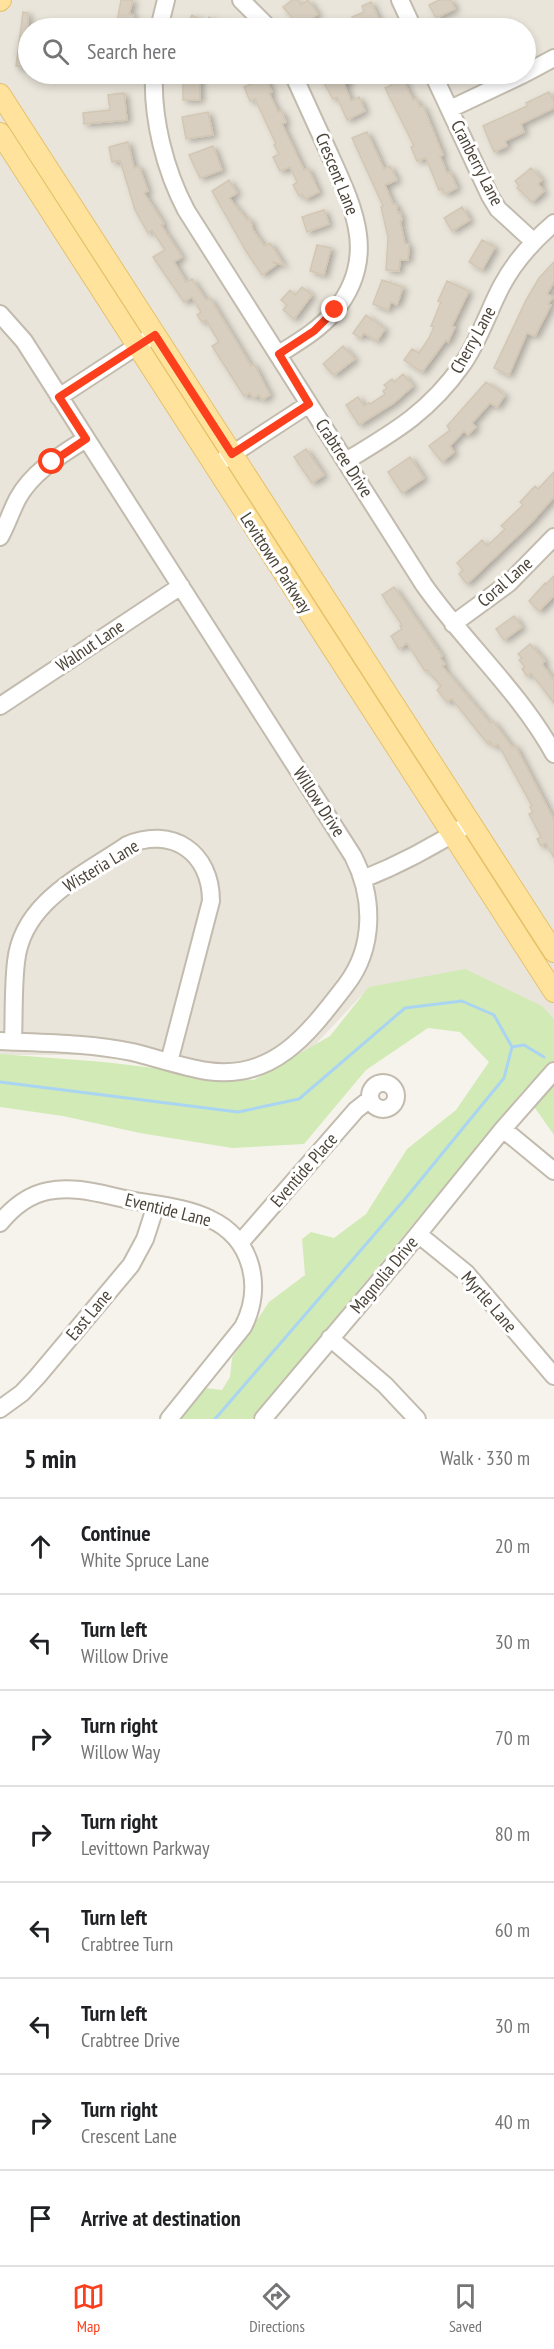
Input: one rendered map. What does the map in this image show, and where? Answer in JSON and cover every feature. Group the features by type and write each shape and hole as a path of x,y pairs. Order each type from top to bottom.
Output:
{"main road":[{"name":"Levittown Parkway","path":"0,94 554,952"},
{"name":"Levittown Parkway","path":"0,133 554,992"}],"street":[{"path":"162,18 166,0"},
{"path":"241,0 259,18"},
{"path":"400,0 408,18"},
{"path":"536,67 554,58"},
{"name":"Crabtree Drive","path":"155,84 159,132 181,200 424,585 453,624 520,701 554,754"},
{"name":"Crescent Lane","path":"279,354 314,331 335,310 353,278 359,242 353,206 298,84"},
{"name":"Cranberry Lane","path":"438,84 490,196 498,208 534,242"},
{"path":"450,109 502,84"},
{"name":"Cherry Lane","path":"346,461 410,422 442,390 463,363 502,286 534,242 554,223"},
{"name":"Willow Drive","path":"0,314 24,341 353,856 367,892 368,925 359,963 336,999 290,1050 264,1065 235,1072 205,1070 93,1045 7,1041"},
{"path":"59,397 155,335"},
{"path":"214,466 309,404"},
{"path":"0,537 18,499 30,481 52,462 86,439"},
{"name":"Coral Lane","path":"453,624 509,583 552,544"},
{"name":"Walnut Lane","path":"0,706 181,586"},
{"path":"363,879 387,870 470,823"},
{"name":"Wisteria Lane","path":"7,1041 16,962 20,944 33,915 51,897 127,845 148,838 161,838 190,850 204,867 211,888 211,901 169,1062"},
{"name":"Magnolia Drive","path":"263,1419 503,1129 554,1071"},
{"name":"Eventide Place","path":"240,1243 356,1110 370,1100"},
{"path":"503,1129 554,1171"},
{"name":"Eventide Lane","path":"0,1223 12,1209 26,1199 50,1190 76,1190 156,1205 208,1218 228,1230 240,1243 249,1259 254,1282 249,1317 169,1419"},
{"name":"East Lane","path":"0,1409 22,1393 37,1377 131,1265 145,1239 156,1205"},
{"name":"Myrtle Lane","path":"418,1234 466,1273 554,1376"},
{"path":"330,1338 385,1385 417,1419"}],"shaded area":[{"path":"0,0 554,0 554,1060 471,981 361,996 298,1063 225,1082 98,1055 0,1055"}],"green space":[{"path":"465,969 542,1006 554,1019 554,1135 523,1091 252,1419 179,1419 205,1388 222,1390 230,1377 232,1358 269,1302 305,1275 302,1239 311,1232 334,1238 366,1214 407,1149 456,1110 489,1062 460,1032 428,1028 366,1070 304,1144 232,1148 140,1133 63,1116 0,1107 0,1054 104,1062 254,1080 330,1036 369,987"}],"building":[{"path":"121,0 133,0 129,14 134,15 134,18 118,18"},
{"path":"292,0 298,0 301,5 308,0 318,14 312,18 292,18 283,7"},
{"path":"439,0 451,0 455,9 436,18 429,5"},
{"path":"371,2 378,18 352,18 364,12 362,6"},
{"path":"23,12 28,13 28,18 22,18"},
{"path":"183,84 199,84 200,100 183,100"},
{"path":"251,84 268,84 272,92 269,93 278,112 281,111 286,122 282,124 304,170 308,168 319,192 305,199 302,194 299,196 293,185 297,182 290,167 280,171 273,157 279,154 274,145 276,144 255,99 250,101 244,87"},
{"path":"325,84 344,84 351,101 359,97 365,111 347,120 337,97 333,99"},
{"path":"405,84 413,100 416,99 420,107 423,106 443,155 440,156 447,173 450,172 457,188 445,194 442,188 439,190 426,158 417,161 411,147 414,146 385,88"},
{"path":"549,92 554,108 521,124 524,132 505,141 507,146 494,152 483,126 527,106 526,103"},
{"path":"124,93 127,120 84,124 83,113 110,110 108,95"},
{"path":"208,112 213,135 186,139 182,117"},
{"path":"367,132 384,169 390,166 397,180 385,185 393,204 396,204 398,213 400,212 405,244 409,244 408,260 400,260 399,271 386,270 388,237 381,207 383,206 352,138"},
{"path":"128,142 134,168 139,166 148,191 144,193 182,257 174,262 186,282 192,279 206,300 210,298 251,366 254,364 270,395 262,400 259,395 253,398 250,393 244,396 212,346 219,342 206,320 202,322 197,315 201,312 192,297 184,302 153,257 165,250 152,230 148,233 135,210 120,160 112,162 109,147"},
{"path":"213,146 222,170 200,178 189,155"},
{"path":"531,168 542,180 538,184 544,191 532,202 517,188 519,186 515,181"},
{"path":"229,180 237,193 229,198 247,220 250,219 253,230 264,246 270,243 284,265 273,262 276,265 262,275 246,251 212,191"},
{"path":"462,207 470,220 452,231 444,218"},
{"path":"324,210 329,224 307,232 302,217"},
{"path":"482,240 495,247 482,270 469,262"},
{"path":"317,245 331,248 324,275 310,271"},
{"path":"554,262 554,282 547,294 553,297 548,304 551,305 535,336 527,333 509,375 494,368 526,300 539,278"},
{"path":"382,280 403,287 397,305 391,302 388,310 373,304"},
{"path":"447,281 469,291 452,326 455,327 448,342 446,340 422,372 404,360 412,349 419,353 429,338 434,327 431,326 441,302 438,301"},
{"path":"302,287 312,295 294,319 283,310 287,305 281,300 290,290 295,295"},
{"path":"366,315 385,329 377,341 364,333 360,338 353,333"},
{"path":"343,346 355,359 334,375 323,364"},
{"path":"403,374 413,386 394,403 359,425 346,405 358,397 364,406 370,404 385,394 383,391 387,388 384,385 392,379 394,382"},
{"path":"486,382 505,395 497,407 490,403 472,423 476,427 468,435 464,431 450,446 454,452 442,462 429,446 450,430 447,426"},
{"path":"306,449 324,475 312,483 294,457"},
{"path":"410,457 424,478 402,493 388,472"},
{"path":"554,472 554,497 530,524 467,584 459,574 463,570 457,563 482,540 487,546 505,529 501,526 523,505 520,502 535,486 538,489"},
{"path":"554,576 554,596 539,611 529,601"},
{"path":"394,587 442,656 440,658 445,664 442,666 490,723 493,721 512,747 515,745 554,820 554,858 546,843 541,846 537,839 541,837 529,814 533,812 530,807 532,806 498,744 494,747 490,741 487,743 452,699 447,702 437,690 441,686 427,670 425,671 407,643 399,649 391,636 402,629 400,626 402,625 382,595"},
{"path":"514,616 522,627 504,640 496,629"},
{"path":"530,644 545,661 542,664 554,680 554,703 531,673 527,676 522,669 525,667 519,660 522,658 518,654"}],"waterway":[{"path":"0,1082 238,1112 299,1099 405,1008 462,1001 494,1015 512,1047 504,1078 405,1199 215,1419"},
{"path":"512,1047 524,1045 544,1057"}],"route":[{"path":"52,462 86,439 59,397 155,335 232,454 309,404 279,354 314,331 335,310"}]}
